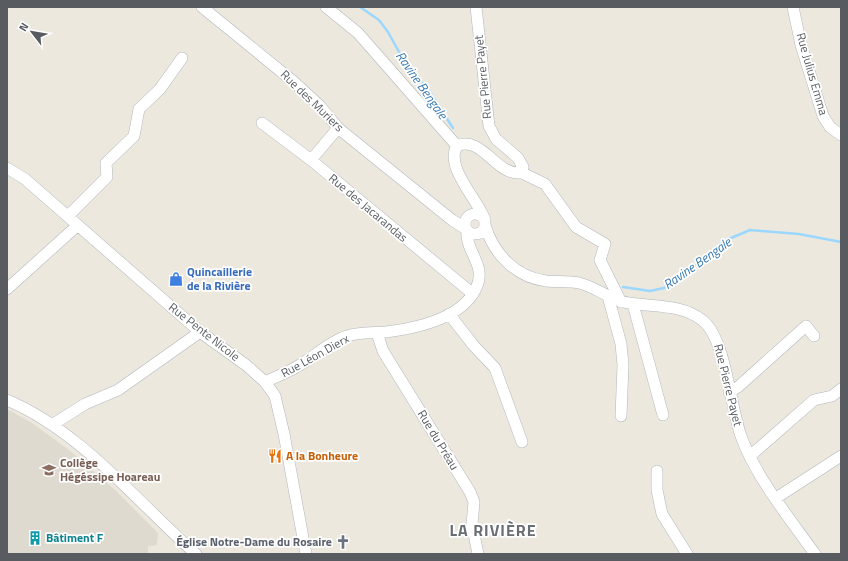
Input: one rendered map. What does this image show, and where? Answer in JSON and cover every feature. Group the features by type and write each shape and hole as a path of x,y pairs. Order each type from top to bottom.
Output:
{"street":[{"name":"Rue des Muriers","path":"202,7 294,82 320,106 338,128 474,227"},
{"path":"326,7 358,33 456,146 465,144 478,148 506,170 516,174 520,172 545,184 576,227 605,244 600,260 621,302"},
{"name":"Rue Pierre Payet","path":"476,7 489,126 496,139 521,161 523,167 520,172"},
{"name":"Rue Julius Emma","path":"793,7 801,45 823,116 830,127 841,135"},
{"path":"68,216 107,177 106,163 134,136 139,109 160,89 182,58"},
{"name":"Rue des Jacarandas","path":"262,123 311,160 473,294"},
{"path":"311,160 338,128"},
{"name":"Rue Pierre Payet","path":"456,146 454,160 470,196 480,208 474,227"},
{"name":"Rue Pente Nicole","path":"7,168 25,179 200,332 246,365 265,382 275,396 284,434 306,554"},
{"name":"Rue Pierre Payet","path":"470,196 474,227 504,260 524,275 545,281 579,283 621,302 673,308 687,312 708,325 718,340 729,392 741,436 750,456 814,554"},
{"path":"7,289 78,225"},
{"name":"Rue Léon Dierx","path":"265,382 291,370 346,336 360,333 377,333 431,322 449,314 461,306 473,294 480,275 479,267 467,239 474,227"},
{"path":"608,296 621,344 621,416"},
{"path":"633,304 663,415"},
{"path":"449,314 474,346 495,368 522,442"},
{"path":"729,392 738,387 806,326 814,336"},
{"path":"52,425 85,404 118,390 200,332"},
{"name":"Rue du Préau","path":"377,333 383,351 470,492 474,502 472,524 478,554"},
{"path":"750,456 814,400 832,396 841,389"},
{"path":"7,400 52,425 93,457 196,554"},
{"path":"776,498 841,456"},
{"path":"657,471 657,490 662,514 687,554"}],"shaded area":[{"name":"Collège Hégéssipe Hoareau","path":"7,409 32,423 69,450 115,490 158,533 157,545 148,546 148,554 7,554"}],"waterway":[{"name":"Ravine Bengale","path":"360,7 379,20 388,32 409,70 427,88 453,128"},
{"name":"Ravine Bengale","path":"623,287 650,291 664,288 691,269 724,241 750,230 799,234 841,242"}],"place":[{"name":"Quincaillerie de la Rivière","path":"176,279"},
{"name":"A la Bonheure","path":"275,456"},
{"name":"Collège Hégéssipe Hoareau","path":"49,470"},
{"name":"Bâtiment F","path":"35,538"},
{"name":"Église Notre-Dame du Rosaire","path":"343,542"}],"district":[{"name":"LA RIVIÈRE","path":"493,530"}]}
